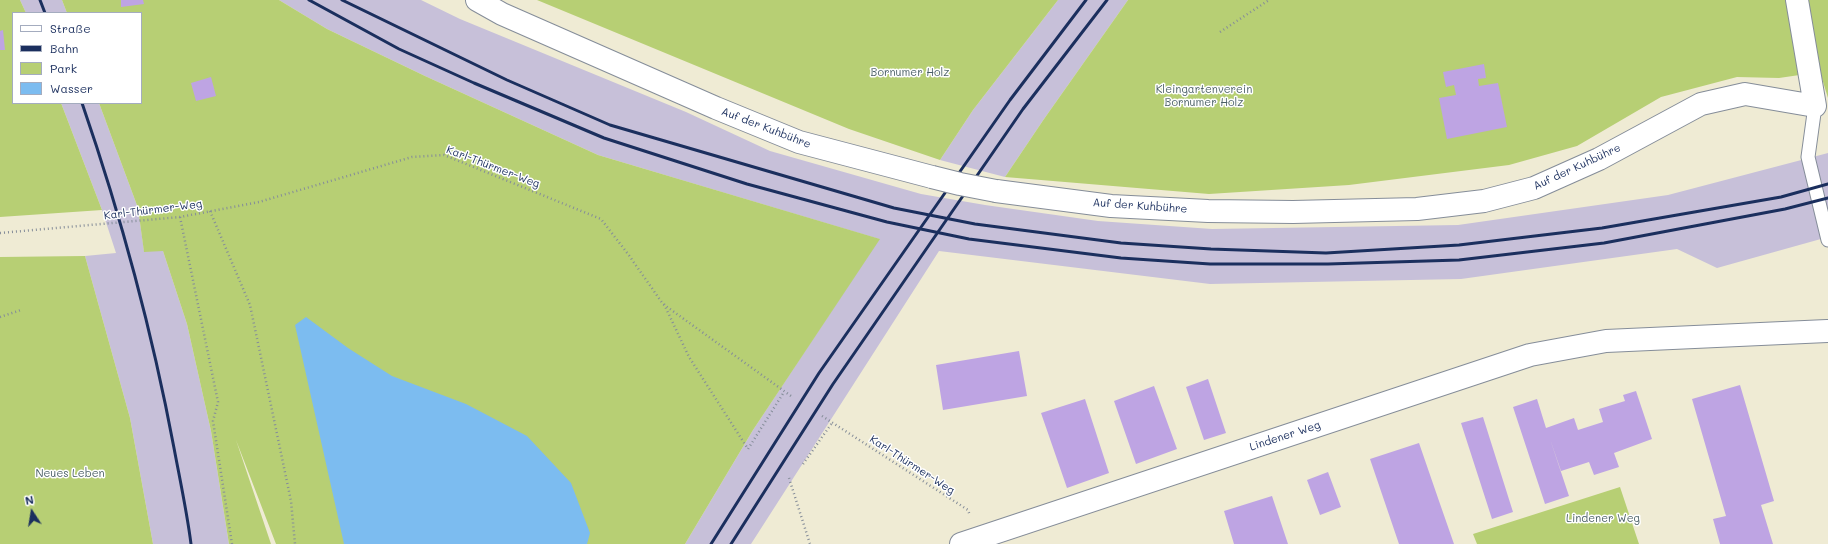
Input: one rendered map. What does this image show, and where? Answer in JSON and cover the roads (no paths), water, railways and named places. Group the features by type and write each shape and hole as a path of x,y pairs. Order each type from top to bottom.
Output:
{"street":[{"name":"Auf der Kuhbühre","path":"477,0 502,14 694,99 799,142 960,184 996,191 1111,206 1208,211 1293,212 1417,209 1484,201 1534,188 1599,159 1701,104 1745,94 1815,106"},
{"path":"1797,0 1815,106"},
{"name":"Lindener Weg","path":"969,541 1530,355 1606,341 1828,336"}],"lane":[{"path":"1815,106 1808,157 1828,240"}],"water":[{"path":"306,317 348,348 392,376 466,404 527,436 571,483 590,533 587,544 344,544 295,325"}],"railway":[{"path":"40,0 45,12"},
{"path":"309,0 399,49 474,83 604,138 747,184 887,222 969,239 1121,258 1210,264 1328,264 1459,260 1604,243 1785,209 1828,198"},
{"path":"342,0 507,80 610,125 894,208 975,224 1121,243 1211,249 1326,253 1459,245 1602,228 1781,197 1828,184"},
{"path":"711,544 819,373 1010,100 1086,0"},
{"path":"731,544 833,384 1023,109 1107,0"},
{"path":"82,104 110,188 146,317 188,520 191,544"}],"park label":[{"name":"Bornumer Holz","path":"910,73"},
{"name":"Kleingartenverein Bornumer Holz","path":"1204,96"},
{"name":"Neues Leben","path":"70,474"}]}
